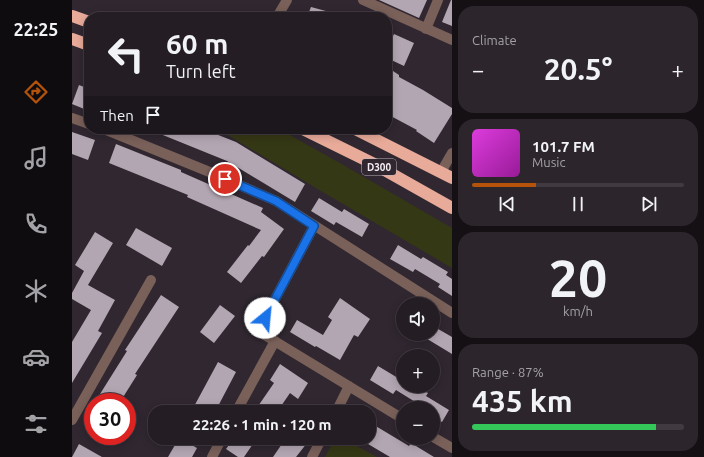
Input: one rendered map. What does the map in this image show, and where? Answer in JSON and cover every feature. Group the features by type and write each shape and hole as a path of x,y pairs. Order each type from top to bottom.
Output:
{"highway":[{"path":"72,16 84,20"},
{"path":"72,39 84,43"},
{"name":"D300","path":"313,134 374,164 452,208"},
{"name":"D300","path":"364,134 452,178"}],"street":[{"path":"280,12 288,0"},
{"path":"363,0 390,12"},
{"path":"426,28 438,0"},
{"path":"392,13 452,40"},
{"path":"72,118 84,122"},
{"path":"118,134 276,201 452,313"},
{"path":"440,172 452,153"},
{"path":"314,226 258,331 396,415"},
{"path":"72,420 151,280"},
{"path":"240,405 275,341"},
{"path":"340,405 349,386"},
{"path":"440,441 452,448"},
{"path":"212,457 218,445"},
{"path":"312,457 318,445"}],"green space":[{"path":"226,134 288,134 452,228 452,268"},
{"path":"331,445 355,445 377,457 325,457"}],"building":[{"path":"379,0 427,0 419,18"},
{"path":"452,0 452,26 442,22"},
{"path":"311,7 330,12 309,12"},
{"path":"394,34 414,43 404,66 392,60 392,38"},
{"path":"392,70 399,75 399,77 452,108 452,114 434,143 416,131 417,130 392,117"},
{"path":"79,85 84,87 84,109 72,104"},
{"path":"72,132 95,140 88,160 72,154"},
{"path":"160,134 216,134 236,142 305,184 295,202 227,161"},
{"path":"116,144 181,170 181,172 263,208 261,212 284,229 264,257 262,256 241,283 227,272 261,230 187,197 188,195 109,163"},
{"path":"319,198 342,212 344,209 369,224 362,237 336,222 334,225 311,211"},
{"path":"136,228 172,248 162,266 126,245"},
{"path":"95,232 113,243 88,285 115,300 98,331 102,333 72,383 72,342 91,310 72,299 72,293 84,271 75,265"},
{"path":"398,245 421,259 423,257 448,272 446,275 452,279 452,296 438,287 440,284 415,269 413,272 390,259"},
{"path":"161,295 179,307 135,374 137,375 126,393 101,393 127,351 125,350"},
{"path":"340,298 370,319 358,337 354,335 340,360 290,332 297,320 323,335 332,320 328,317"},
{"path":"220,305 235,316 214,343 200,332"},
{"path":"440,330 452,337 452,354 431,341 440,341"},
{"path":"218,362 236,372 219,405 195,405"},
{"path":"280,364 308,383 298,399 290,393 282,405 259,405 274,383 270,380"},
{"path":"378,366 396,377 396,390 393,394 370,380"},
{"path":"401,393 428,393 426,396 434,401 414,401"},
{"path":"440,405 449,410 442,422 440,421"},
{"path":"376,426 396,438 396,445 414,445 434,457 390,457 370,445 376,445"},
{"path":"79,444 102,457 72,457"},
{"path":"175,445 192,445 197,448 192,457 168,457"},
{"path":"229,445 252,445 244,457 238,457 226,449"},
{"path":"281,445 305,445 296,457 273,457"}],"route":[{"path":"225,179 276,201 314,226 265,318"}]}
